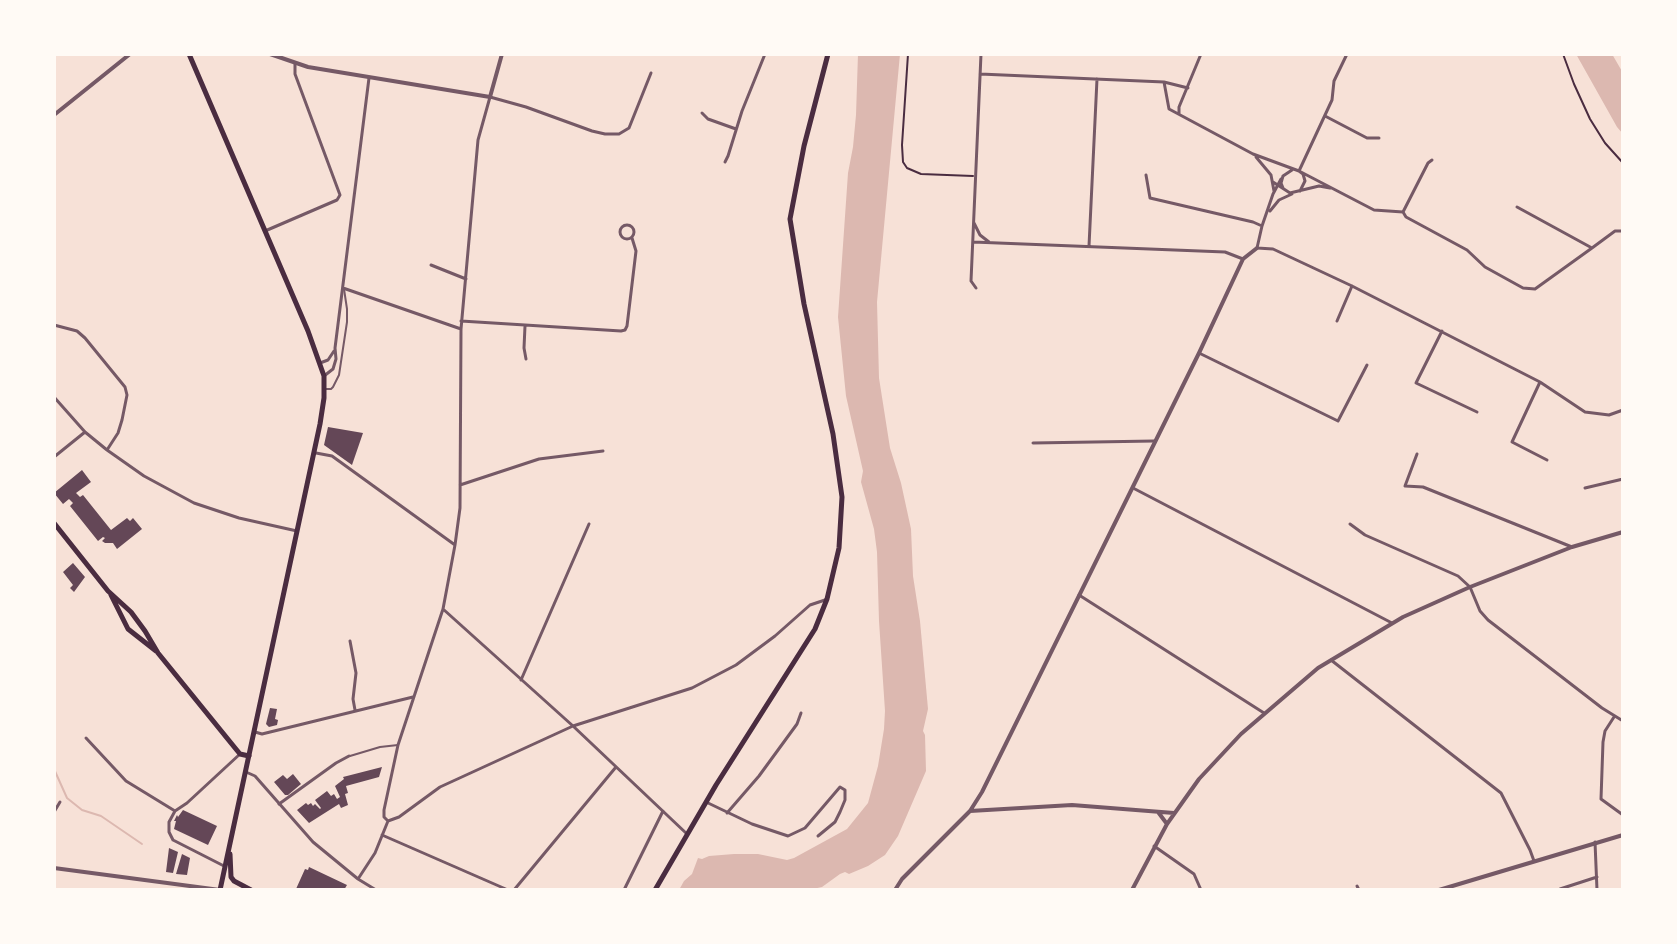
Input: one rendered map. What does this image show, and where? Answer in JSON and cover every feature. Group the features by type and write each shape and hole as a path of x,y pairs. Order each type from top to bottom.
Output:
{"main road":[{"path":"189,54 324,376 322,415 220,890"},
{"path":"655,890 706,802 815,629 827,599 839,548 842,497 833,434 804,304 790,219 804,146 828,54"},
{"path":"55,526 108,591 131,612 158,653 240,754 249,756"},
{"path":"108,591 128,629 158,653"},
{"path":"230,847 231,877 251,890"}],"street":[{"path":"54,114 128,54"},
{"path":"270,54 295,64 490,97 605,134 619,134 629,128 651,73"},
{"path":"388,821 384,810 398,745 443,609 455,545 460,508 461,321 478,140 502,54"},
{"path":"725,162 765,54"},
{"path":"976,288 971,281 981,54"},
{"path":"1179,114 1179,107 1201,54"},
{"path":"1299,171 1332,100 1334,81 1347,54"},
{"path":"265,231 337,200 340,195 296,77 295,64"},
{"path":"980,74 1164,82 1188,88"},
{"path":"324,376 334,365 369,78"},
{"path":"1089,246 1097,79"},
{"path":"1164,82 1169,109 1253,154 1299,171 1374,210 1403,212 1410,219 1467,250 1485,267 1523,288 1535,289 1615,231 1623,231"},
{"path":"702,113 708,119 736,129"},
{"path":"1325,116 1367,138 1379,138"},
{"path":"1253,154 1267,168 1276,184 1293,193"},
{"path":"1403,212 1432,160"},
{"path":"1268,214 1276,184 1292,170"},
{"path":"1299,171 1305,181 1300,191"},
{"path":"1146,175 1150,198 1262,226"},
{"path":"1281,179 1284,190"},
{"path":"895,890 902,879 970,811 982,792 1243,259 1257,248 1268,214 1279,200 1293,193 1319,186 1333,189"},
{"path":"1517,207 1592,248"},
{"path":"974,222 980,235 989,242"},
{"path":"461,321 625,330 636,251 632,238"},
{"path":"973,242 1225,252 1243,259"},
{"path":"1257,248 1273,249 1352,286 1540,382 1585,412 1609,415 1623,410"},
{"path":"431,265 466,279"},
{"path":"1337,321 1352,286"},
{"path":"343,288 461,329"},
{"path":"54,325 77,331 125,387 127,395 122,420 107,450"},
{"path":"525,326 526,359"},
{"path":"1442,331 1416,383 1477,412"},
{"path":"320,363 328,360 335,348"},
{"path":"1199,353 1338,421 1367,365"},
{"path":"1540,382 1512,442 1547,460"},
{"path":"54,397 85,432 144,476 194,503 239,518 297,531"},
{"path":"54,457 85,432"},
{"path":"1033,443 1154,441"},
{"path":"460,485 539,459 603,451"},
{"path":"314,453 332,456 455,545"},
{"path":"1417,454 1405,486 1423,487 1572,547"},
{"path":"1585,488 1623,479"},
{"path":"1132,488 1392,623"},
{"path":"521,680 589,524"},
{"path":"1350,524 1365,535 1458,576 1470,587 1480,611 1488,620 1614,717 1623,719"},
{"path":"1132,890 1167,824 1212,764 1264,713 1318,668 1392,623 1470,587 1572,547 1623,532"},
{"path":"1079,595 1264,713"},
{"path":"388,821 394,820 446,783 573,726 692,688 736,665 810,605 827,599"},
{"path":"443,609 687,834"},
{"path":"350,641 356,673 355,710"},
{"path":"1331,660 1501,793 1534,861"},
{"path":"356,673 363,673"},
{"path":"255,732 262,734 413,697"},
{"path":"727,813 759,776 797,724 801,713"},
{"path":"1614,717 1605,731 1603,742 1601,799 1623,815"},
{"path":"86,738 126,781 175,811"},
{"path":"224,866 173,840 169,827 175,811 240,754"},
{"path":"279,804 349,756"},
{"path":"382,835 511,890 616,767"},
{"path":"246,772 255,776 313,842 376,890"},
{"path":"706,802 788,836 805,828 840,787 845,790 845,800 835,822 818,836"},
{"path":"54,812 60,802"},
{"path":"970,811 1072,805 1174,813"},
{"path":"624,890 663,811"},
{"path":"1158,812 1167,824"},
{"path":"358,879 375,853 388,821"},
{"path":"1439,890 1623,835"},
{"path":"1595,842 1597,890"},
{"path":"1154,846 1194,874 1201,890"},
{"path":"54,868 220,890"},
{"path":"1560,889 1597,877"}],"lane":[{"path":"324,389 331,389 336,384 341,368 347,322 343,288"},
{"path":"349,756 398,745"}],"path":[{"path":"908,54 903,162 907,168 921,174 975,176"},
{"path":"1563,54 1590,119 1605,143 1623,163"}],"shaded area":[{"path":"858,54 900,54 877,302 879,378 890,448 911,529 913,576 928,709 923,731 926,771 898,836 885,855 868,866 849,874 840,874 822,887 808,890 679,890 692,874 698,858 758,854 787,860 847,829 868,803 878,766 885,711 877,552 846,396 838,317 848,173 856,115"},
{"path":"1576,54 1612,54 1623,73 1623,134 1617,127"}],"building":[{"path":"328,427 363,433 352,465 324,445"},
{"path":"82,470 91,482 76,493 80,497 83,495 111,530 127,518 130,521 133,518 142,529 117,549 113,543 102,541 103,537 98,541 70,506 73,503 69,499 63,504 54,493"},
{"path":"73,563 85,577 74,592 70,588 73,585 63,572"},
{"path":"270,708 277,709 275,719 278,720 277,725 269,727 266,724"},
{"path":"382,767 379,777 346,786 348,805 341,808 339,804 309,823 297,810 306,803 315,804 320,809 315,800 327,791 337,799 340,797 335,786 343,777"},
{"path":"293,774 301,784 285,795 274,782 283,775 287,779"},
{"path":"183,810 217,826 208,845 174,829 174,821"},
{"path":"169,848 178,852 173,873 166,872"},
{"path":"182,854 190,858 187,875 176,874"},
{"path":"309,867 347,885 344,890 296,889 305,869"}],"waterway":[{"path":"54,769 67,798 82,810 101,816 142,844"}]}
